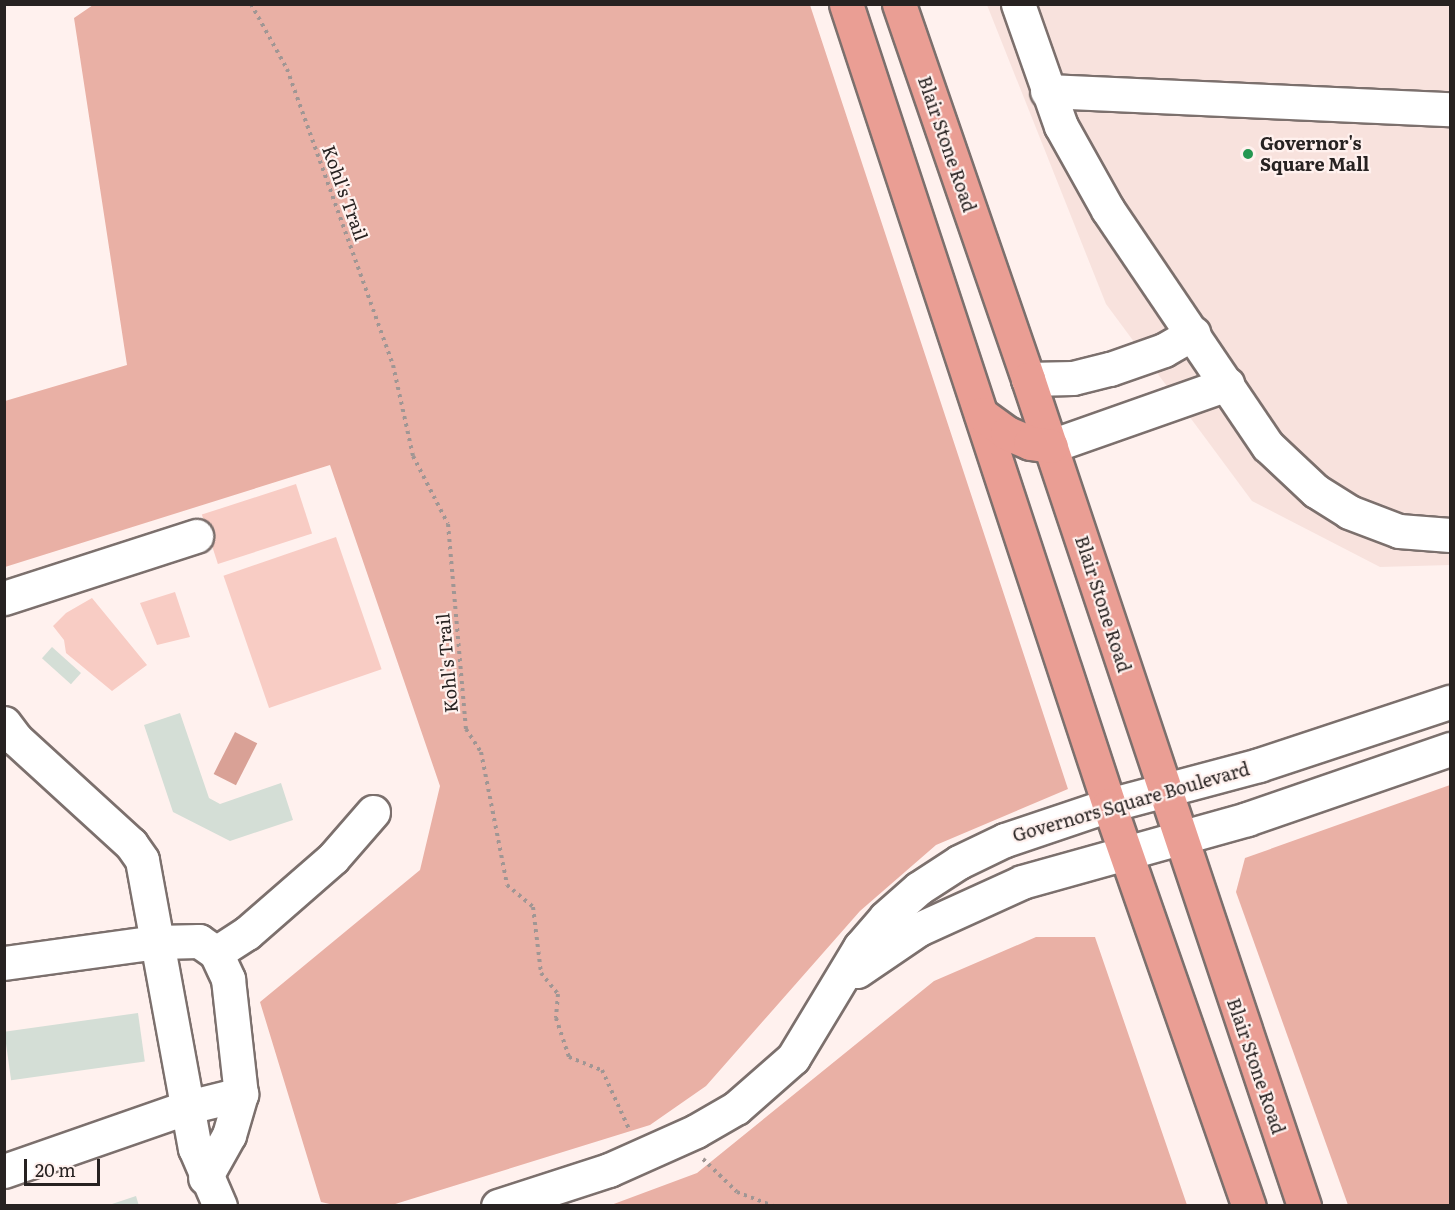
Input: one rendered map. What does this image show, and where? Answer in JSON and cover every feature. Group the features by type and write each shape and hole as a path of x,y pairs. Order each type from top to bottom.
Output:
{"main road":[{"path":"846,4 1109,805 1249,1206"},
{"name":"Blair Stone Road","path":"899,4 1051,446 1304,1206"},
{"path":"981,414 1007,433 1030,443 1051,446"}],"street":[{"path":"1018,4 1061,126 1108,210 1194,333 1268,446 1316,491 1349,512 1399,531 1450,535"},
{"path":"1047,91 1450,109"},
{"path":"1028,379 1073,378 1110,369 1164,350 1194,333"},
{"path":"1051,446 1227,384"},
{"path":"4,598 196,536"},
{"name":"Governors Square Boulevard","path":"498,1206 609,1170 654,1151 736,1108 767,1084 792,1058 860,947 919,888 959,862 1005,840 1109,805 1165,791 1450,702"},
{"path":"4,723 16,739 131,844 147,875 188,1107 214,1196"},
{"name":"Governors Square Boulevard","path":"832,995 865,963 927,925 1022,882 1180,839 1450,749"},
{"path":"216,953 247,933 333,858 373,812"},
{"path":"4,963 158,942 199,941 216,953 228,979 241,1094 214,1196"},
{"path":"4,1171 188,1107 241,1094"}],"path":[{"name":"Kohl's Trail","path":"252,4 287,69 393,364 413,456 448,524 466,729 481,752 507,885 533,907 541,974 558,994 556,1018 569,1057 602,1070 635,1142 654,1151 701,1157 737,1192 774,1206"}],"shaded area":[{"path":"93,5 810,5 1068,789 936,845 860,911 706,1086 650,1125 392,1205 334,1205 321,1202 260,1002 420,870 440,786 330,465 5,567 5,401 127,365 74,18"},
{"name":"Governor's Square Mall","path":"987,5 1450,5 1450,565 1380,567 1252,501 1106,304"},
{"path":"296,484 312,533 218,564 202,515"},
{"path":"336,537 382,669 269,708 223,576"},
{"path":"175,592 190,637 157,645 140,603"},
{"path":"92,598 147,665 112,691 66,653 64,640 53,626 66,613"},
{"path":"235,732 257,743 236,785 214,774"},
{"path":"1450,785 1450,1205 1348,1205 1236,892 1245,858"},
{"path":"1036,937 1095,937 1187,1205 611,1205 697,1173 934,981"}],"building":[{"path":"52,647 81,673 71,684 42,658"},
{"path":"180,713 209,798 220,804 281,783 293,820 230,841 173,812 144,725"},
{"path":"138,1013 145,1062 11,1080 4,1032"},
{"path":"136,1196 139,1206 109,1205"}],"place":[{"name":"Governor's Square Mall","path":"1248,154"}]}
